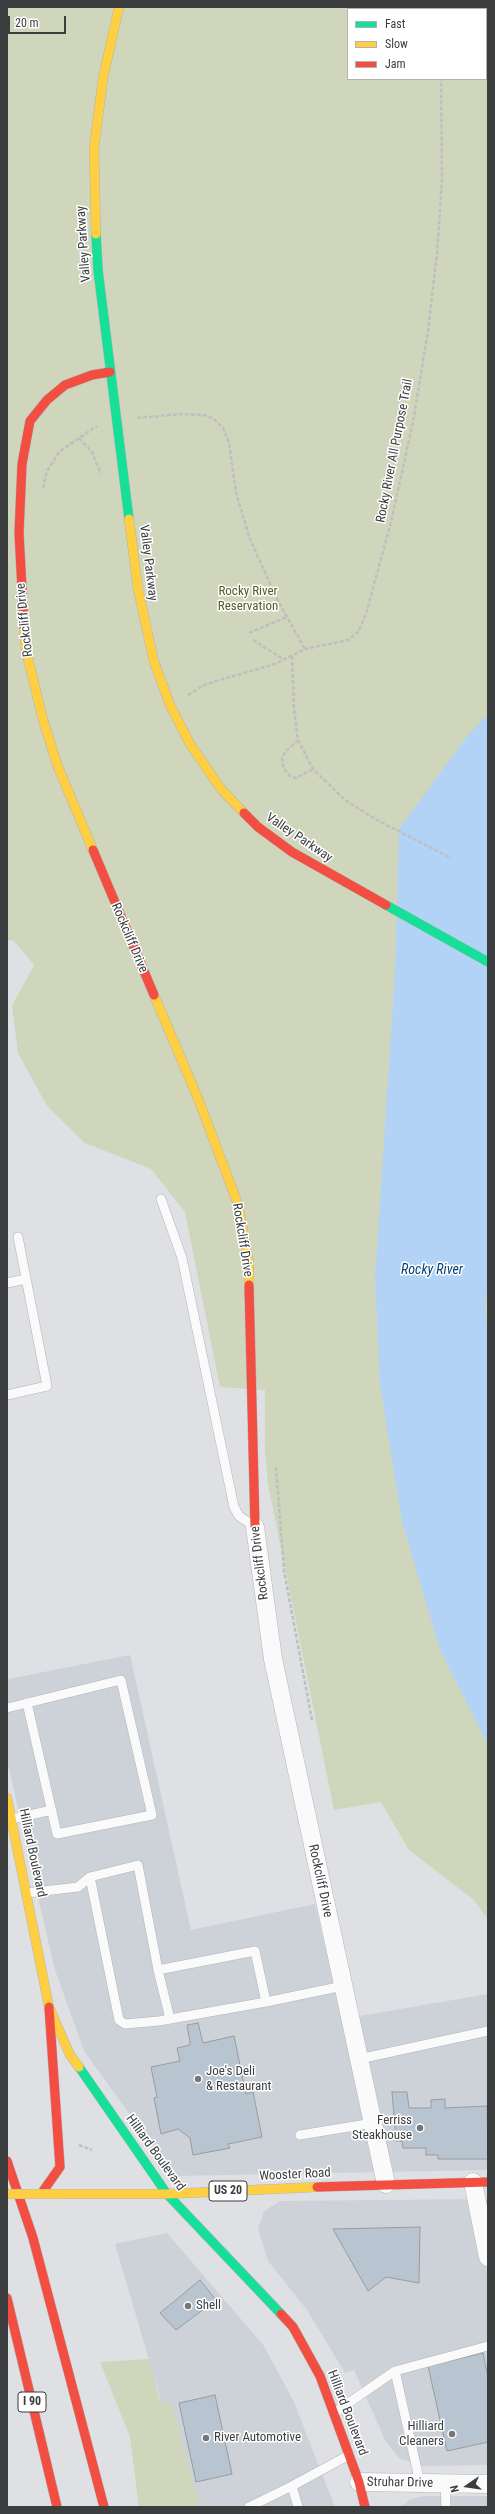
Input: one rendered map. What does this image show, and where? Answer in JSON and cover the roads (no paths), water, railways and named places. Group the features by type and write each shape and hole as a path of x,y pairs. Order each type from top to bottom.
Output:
{"main road":[{"name":"Valley Parkway","path":"119,7 103,78 94,148 94,201 98,270 110,372 144,623 154,662 170,705 190,744 221,789 258,827 292,852 488,962"},
{"name":"Rockcliff Drive","path":"110,372 92,375 65,385 46,400 30,421 22,464 19,533 20,585 26,650 43,720 58,767 199,1101 238,1204 249,1264 255,1526"},
{"name":"Hilliard Boulevard","path":"7,1798 49,2006 70,2055 167,2194 293,2327 320,2376 359,2482 365,2507"},
{"path":"41,2194 60,2167 49,2006"},
{"path":"7,2161 33,2238 104,2507"},
{"name":"Wooster Road","path":"7,2194 167,2194 386,2184 481,2182"},
{"name":"I 90","path":"7,2298 57,2507"}],"street":[{"name":"Rockcliff Drive","path":"255,1526 273,1659 386,2184"},
{"path":"481,2182 488,2257"},
{"name":"Struhar Drive","path":"359,2482 488,2484"}],"lane":[{"path":"161,1199 182,1258 234,1507 239,1516 255,1526"},
{"path":"7,1395 47,1386 18,1237"},
{"path":"7,1283 26,1279"},
{"path":"7,1708 27,1703 121,1680 152,1815 57,1834 27,1703"},
{"path":"12,1819 52,1810"},
{"path":"27,1893 78,1887 90,1877 138,1865 158,1970 170,2019"},
{"path":"90,1877 119,2020 125,2024 170,2019 266,2002 343,1986"},
{"path":"158,1970 255,1951 266,2002"},
{"path":"359,2060 488,2031"},
{"path":"300,2135 373,2123"},
{"path":"334,2413 395,2371 488,2346"},
{"path":"395,2371 420,2483"},
{"path":"249,2507 292,2486 349,2455"},
{"path":"445,2483 446,2507"},
{"path":"292,2486 298,2507"}],"water":[{"name":"Rocky River","path":"488,714 488,1283 485,1307 488,1339 488,1745 440,1650 402,1522 380,1384 375,1278 395,972 399,829 465,739"}],"place":[{"name":"Joe's Deli & Restaurant","path":"198,2079"},
{"name":"Ferriss Steakhouse","path":"420,2128"},
{"name":"Shell","path":"188,2306"},
{"name":"Hilliard Cleaners","path":"452,2434"},
{"name":"River Automotive","path":"206,2438"}],"park label":[{"name":"Rocky River Reservation","path":"248,600"}]}
